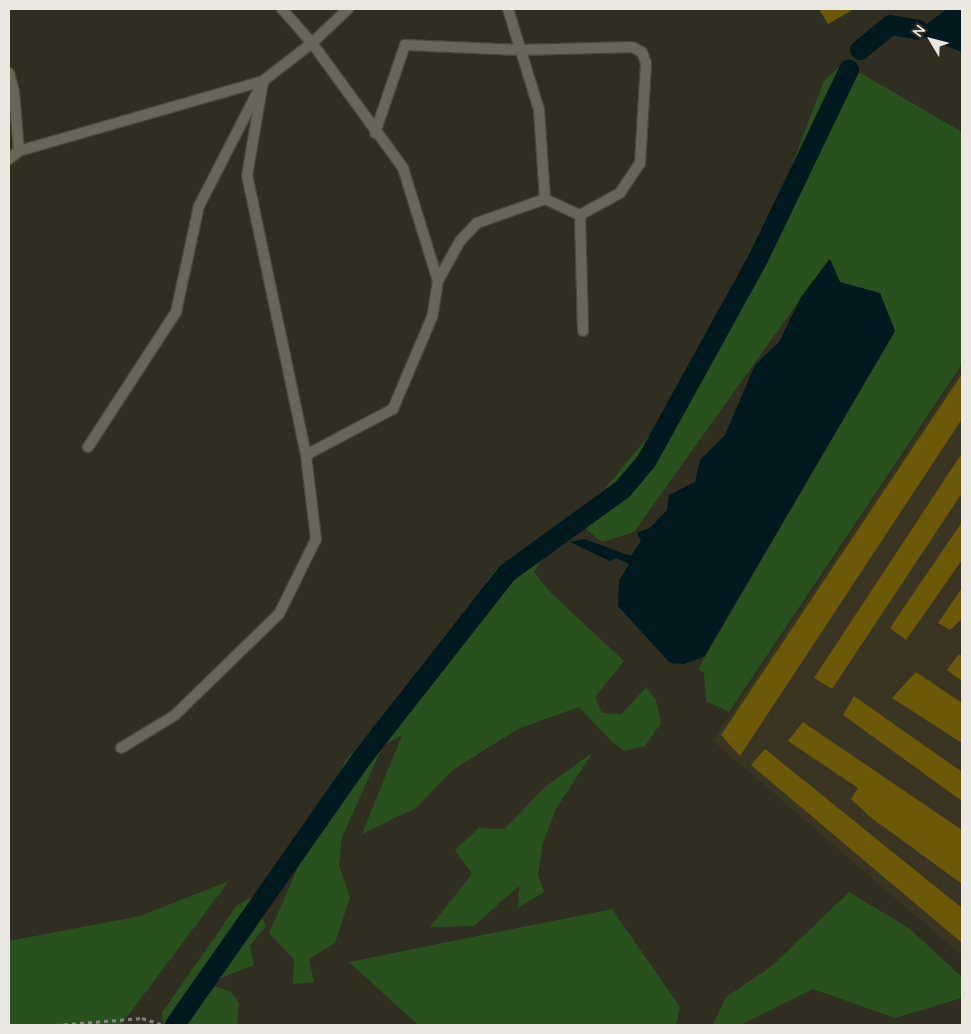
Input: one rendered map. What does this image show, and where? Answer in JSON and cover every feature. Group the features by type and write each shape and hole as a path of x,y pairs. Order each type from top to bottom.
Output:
{"lane":[{"path":"282,9 312,43 375,133 403,168 438,281"},
{"path":"9,159 19,150 263,81 312,43 348,9"},
{"path":"508,9 539,110 545,199"},
{"path":"375,133 405,45 520,50 632,47 642,52 646,63 640,162 620,193 580,215"},
{"path":"9,73 14,92 19,150"},
{"path":"88,446 176,312 199,206 263,81"},
{"path":"121,748 175,714 279,614 316,539 306,455 247,176 263,81"},
{"path":"306,455 393,409 432,317 438,281 460,240 477,223 545,199 580,215"},
{"path":"580,215 583,331"}],"path":[{"path":"56,1025 142,1018 163,1025"}],"shaded area":[{"path":"962,369 962,956 713,741"}],"green space":[{"path":"843,63 962,132 962,364 729,712 706,701 704,673 698,669 895,331 880,293 840,282 829,259 634,532 602,542 577,522 676,403 762,243 824,81"},
{"path":"565,519 534,572 551,593 624,661 595,697 602,713 622,714 646,687 656,700 661,723 645,746 625,751 613,743 579,707 518,729 453,770 416,808 362,834 402,735 383,746 342,837 339,865 350,897 335,943 309,959 314,982 293,984 294,960 269,933 345,761 429,665 497,568"},
{"path":"593,752 556,809 543,843 538,875 544,892 518,908 519,886 474,926 430,927 472,874 455,850 479,828 504,829 544,788"},
{"path":"229,881 121,1025 9,1025 9,941 140,916"},
{"path":"849,892 910,929 962,977 962,998 895,1018 813,989 740,1025 713,1025 726,997 772,966"},
{"path":"252,897 266,926 250,945 254,965 206,984 230,991 239,1003 237,1025 190,1025 180,1020 158,1025 163,1023 162,1013 237,905"},
{"path":"612,909 680,1007 676,1025 418,1025 349,962"}],"water":[{"path":"947,9 962,9 962,52 919,35 919,30"},
{"path":"830,259 840,282 880,293 895,331 704,657 684,664 670,663 618,606 619,581 629,564 616,558 610,561 570,542 584,539 631,556 641,541 637,533 651,527 667,510 669,495 695,482 700,460 725,435 755,365 779,342 801,297"}],"building":[{"path":"819,9 854,9 828,24"},
{"path":"962,374 962,419 740,756 721,735"},
{"path":"962,453 962,493 832,689 814,678"},
{"path":"962,522 962,560 906,640 890,628"},
{"path":"962,588 962,619 950,630 938,623"},
{"path":"959,654 962,656 962,681 947,670"},
{"path":"916,672 962,703 962,743 892,698"},
{"path":"854,696 962,772 962,801 843,715"},
{"path":"803,722 962,830 962,884 869,816 851,799 858,788 788,741"},
{"path":"765,749 962,908 962,943 751,765"}],"waterway":[{"path":"860,50 891,25 919,30"},
{"path":"175,1025 362,758 507,573 623,489 646,462 758,259 849,70"}]}
